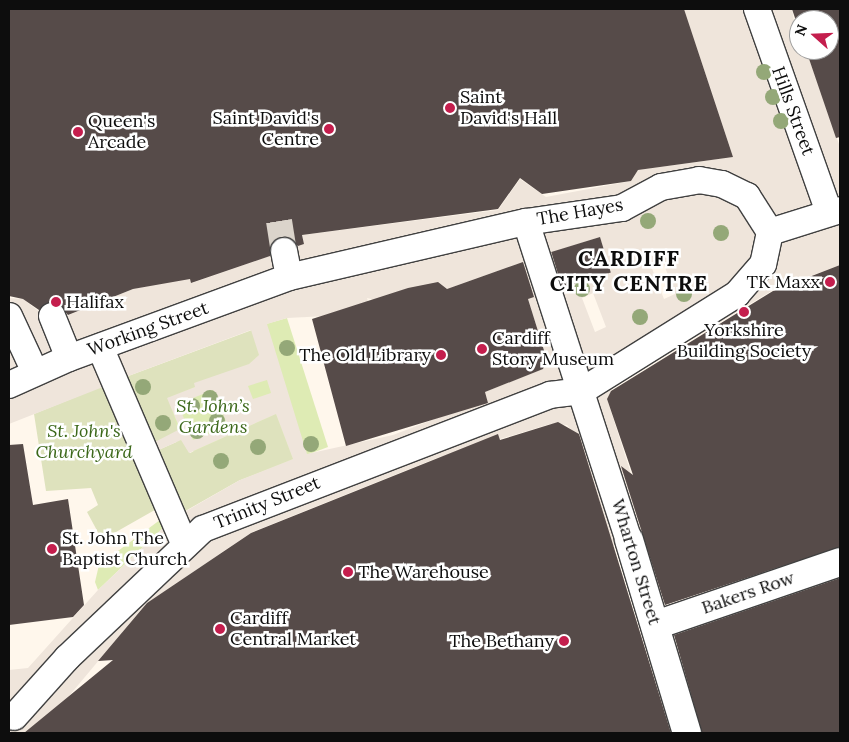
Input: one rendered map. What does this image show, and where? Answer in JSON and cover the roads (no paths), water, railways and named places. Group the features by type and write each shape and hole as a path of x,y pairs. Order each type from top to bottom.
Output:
{"street":[{"name":"Hills Street","path":"757,9 835,211"},
{"name":"The Hayes","path":"582,390 526,222 622,208 661,187 699,180 747,196 770,232"},
{"path":"582,390 737,294 762,264 770,232 835,211"},
{"name":"Working Street","path":"9,385 34,372 69,358 289,277 526,222"},
{"path":"284,251 289,277"},
{"path":"9,316 34,372"},
{"path":"52,316 69,358"},
{"path":"100,347 185,545"},
{"name":"Wharton Street","path":"582,390 656,625 687,733"},
{"name":"Trinity Street","path":"14,721 67,658 202,529 309,485 550,395 582,390"},
{"name":"Bakers Row","path":"656,625 840,562"}],"tunnel":[{"path":"279,221 284,251"}],"place":[{"name":"Saint David's Hall","path":"450,108"},
{"name":"Saint David's Centre","path":"329,129"},
{"name":"Queen's Arcade","path":"78,132"},
{"name":"TK Maxx","path":"830,282"},
{"name":"Halifax","path":"56,302"},
{"name":"Yorkshire Building Society","path":"744,312"},
{"name":"Cardiff Story Museum","path":"482,349"},
{"name":"The Old Library","path":"441,355"},
{"name":"St. John The Baptist Church","path":"52,549"},
{"name":"The Warehouse","path":"348,572"},
{"name":"Cardiff Central Market","path":"220,629"},
{"name":"The Bethany","path":"564,641"}],"district":[{"name":"CARDIFF CITY CENTRE","path":"629,270"}],"park label":[{"name":"St. John’s Gardens","path":"213,417"},
{"name":"St. John's Churchyard","path":"84,442"}]}
